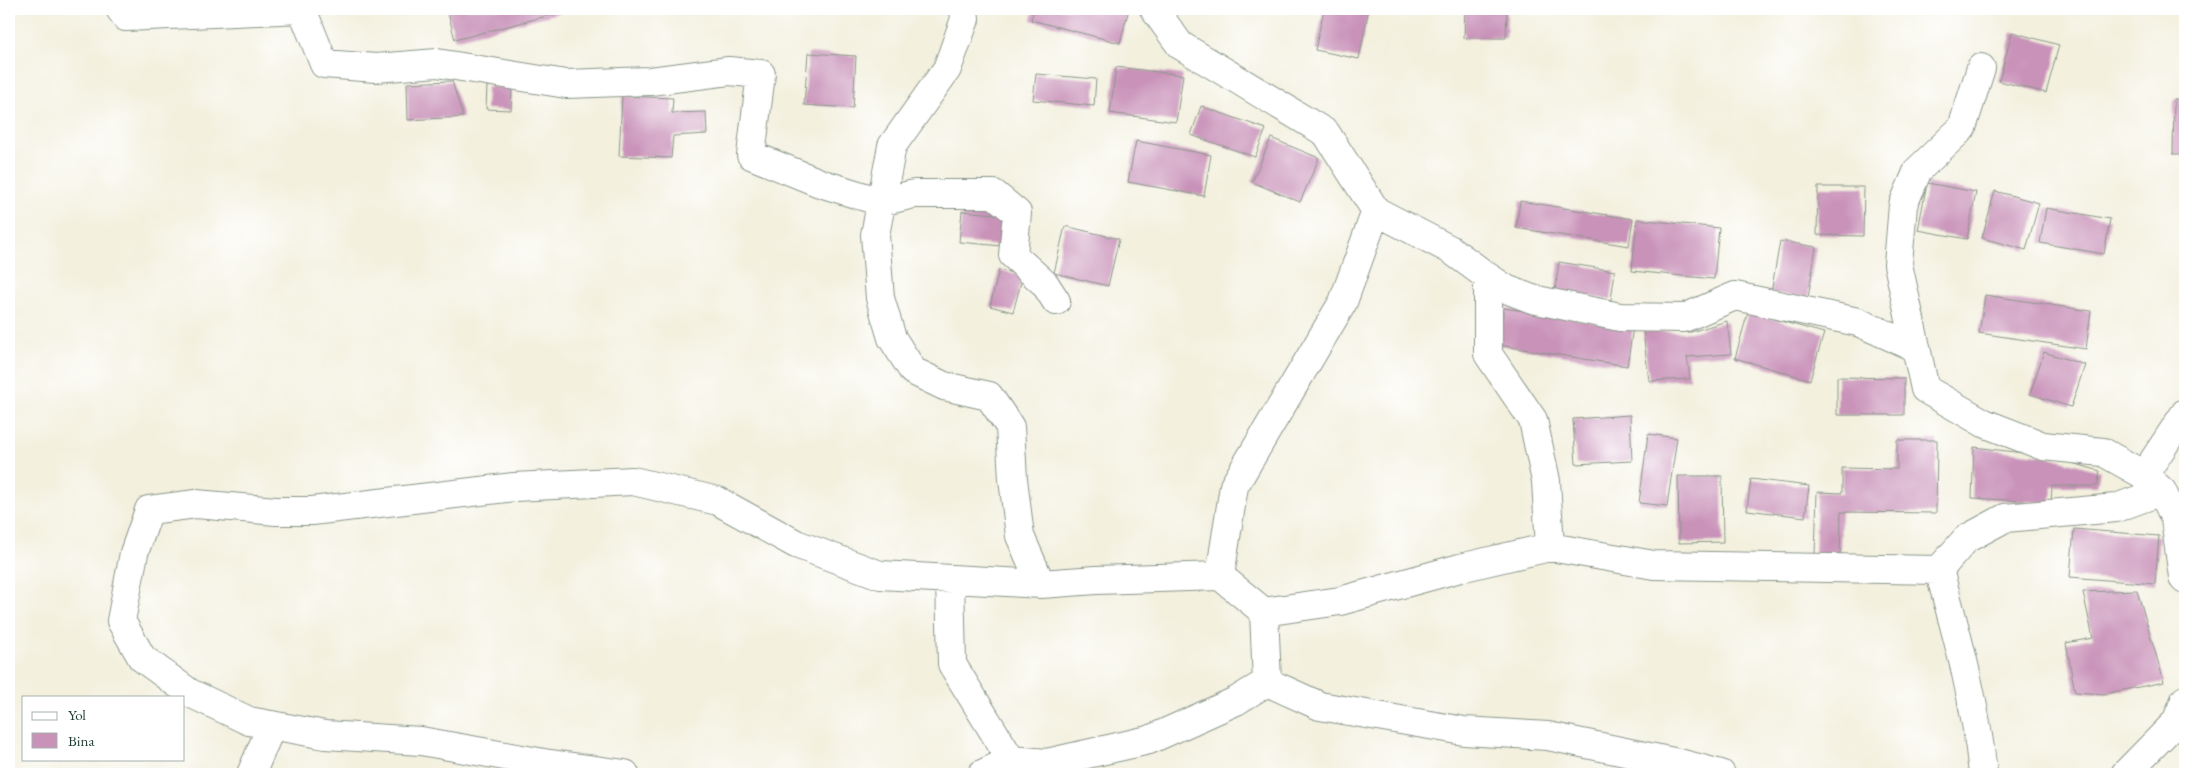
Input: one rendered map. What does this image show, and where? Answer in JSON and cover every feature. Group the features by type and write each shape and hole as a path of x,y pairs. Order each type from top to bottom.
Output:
{"street":[{"path":"120,9 126,17 302,9 324,64 376,68 437,64 566,84 650,81 729,72 761,74 751,155 820,183 881,202 914,194 994,194 1017,212 1013,255 1045,284 1056,302"},
{"path":"964,9 965,19 947,69 892,146 875,235 880,298 892,338 913,370 944,386 989,396 1010,427 1013,479 1020,536 1041,584"},
{"path":"1154,9 1180,45 1326,133 1376,211 1451,250 1506,290 1532,299 1620,317 1684,318 1735,296 1858,322 1914,347"},
{"path":"1981,68 1962,128 1918,170 1903,205 1898,264 1924,389 1984,423 2043,446 2103,452 2153,483 2175,519 2183,577 2185,578"},
{"path":"1220,576 1234,486 1343,302 1376,211"},
{"path":"1488,277 1488,354 1533,420 1546,481 1550,547"},
{"path":"1939,570 1966,539 2005,518 2116,508 2153,483 2185,413"},
{"path":"624,774 544,763 421,741 325,735 249,721 190,693 142,658 121,621 134,553 149,510 196,504 276,511 312,511 514,487 633,481 718,501 796,544 880,574 1041,584 1096,580 1220,576 1264,612 1340,602 1460,568 1550,547 1654,564 1939,570"},
{"path":"1939,570 1963,655 1979,737 1983,774"},
{"path":"950,579 952,664 1011,760"},
{"path":"1264,612 1268,682"},
{"path":"982,774 1011,760 1047,763 1149,740 1236,701 1268,682"},
{"path":"1268,682 1320,706 1464,731 1548,736 1675,762 1721,774"},
{"path":"2125,774 2176,722 2185,700"},
{"path":"251,774 272,725"}],"building":[{"path":"447,9 573,9 455,40"},
{"path":"1034,9 1129,9 1120,43 1031,20"},
{"path":"1324,9 1347,9 1368,13 1359,59 1315,50"},
{"path":"1465,9 1507,9 1506,38 1464,38"},
{"path":"2012,32 2059,45 2046,93 1999,81"},
{"path":"808,53 856,56 853,108 804,105"},
{"path":"1116,67 1183,75 1176,122 1110,113"},
{"path":"1036,74 1096,79 1094,106 1033,100"},
{"path":"452,81 463,117 408,120 407,83"},
{"path":"487,86 512,87 511,110 486,109"},
{"path":"622,96 673,98 672,113 706,112 707,134 673,136 671,158 619,156"},
{"path":"2174,99 2185,99 2185,154 2173,154"},
{"path":"1201,106 1266,129 1255,157 1191,135"},
{"path":"1271,138 1319,158 1300,202 1252,182"},
{"path":"1136,141 1211,155 1204,196 1128,182"},
{"path":"1927,183 1976,192 1967,239 1918,230"},
{"path":"1818,187 1864,187 1863,236 1817,235"},
{"path":"1995,191 2039,203 2026,250 1982,238"},
{"path":"1520,201 1633,219 1629,246 1516,228"},
{"path":"2046,208 2110,219 2104,254 2040,243"},
{"path":"962,211 1005,215 1002,246 959,242"},
{"path":"1637,219 1719,228 1714,279 1632,271"},
{"path":"1065,226 1119,239 1108,286 1054,273"},
{"path":"1780,241 1816,247 1808,298 1771,293"},
{"path":"1559,262 1615,271 1611,300 1555,291"},
{"path":"999,270 1023,275 1013,312 990,306"},
{"path":"1985,295 2091,311 2086,349 1979,333"},
{"path":"1504,308 1633,328 1627,366 1498,345"},
{"path":"1748,312 1824,333 1810,380 1735,358"},
{"path":"1727,321 1731,354 1687,357 1690,379 1649,381 1643,331 1691,332"},
{"path":"2044,352 2085,365 2071,407 2030,394"},
{"path":"1837,377 1904,378 1904,415 1837,415"},
{"path":"1630,415 1632,461 1576,464 1573,419"},
{"path":"1648,434 1677,438 1667,506 1639,503"},
{"path":"1897,440 1937,440 1936,513 1841,512 1840,555 1815,555 1817,492 1842,493 1842,468 1897,469"},
{"path":"1974,447 2047,456 2100,471 2097,486 2052,486 2051,503 1972,498"},
{"path":"1678,476 1722,476 1723,542 1679,543"},
{"path":"1751,479 1809,486 1805,517 1747,510"},
{"path":"2074,529 2159,536 2155,584 2070,577"},
{"path":"2137,590 2164,682 2104,694 2075,692 2066,643 2093,638 2083,592"}]}
